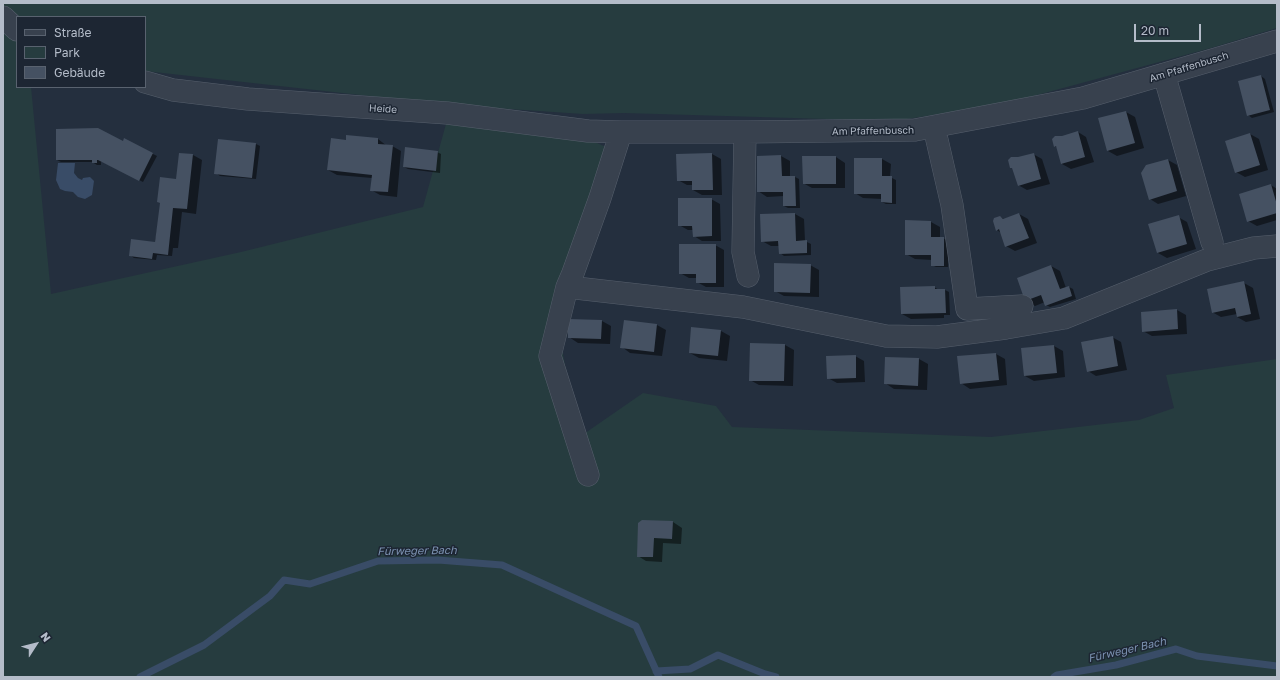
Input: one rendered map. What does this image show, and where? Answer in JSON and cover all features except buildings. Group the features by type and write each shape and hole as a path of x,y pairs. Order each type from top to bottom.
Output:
{"street":[{"path":"3,18 16,29"},
{"name":"Am Pfaffenbusch","path":"621,132 915,130 1082,98 1277,41"},
{"path":"1164,74 1212,242"},
{"name":"Heide","path":"146,82 173,90 248,99 447,113 588,131 621,132"},
{"path":"934,127 952,205 967,309 1022,306"},
{"path":"588,475 550,356 567,287 598,204 621,132"},
{"path":"745,132 743,252 748,276"},
{"path":"567,287 743,307 886,336 937,337 1006,328 1064,318 1207,260 1254,248 1277,246"}],"green space":[{"path":"3,3 1277,3 1277,28 1211,48 1004,104 894,121 624,113 583,114 450,105 146,71 146,16 16,16 16,88 31,88 51,294 241,252 423,207 446,124 590,140 606,147 559,332 578,438 643,393 716,406 732,427 991,437 1139,420 1174,408 1166,375 1277,359 1277,677 3,677"}],"water":[{"path":"58,163 75,163 74,173 78,178 82,180 83,178 90,177 94,181 92,195 85,199 78,197 73,192 60,189 56,180"}],"waterway":[{"name":"Fürweger Bach","path":"140,677 204,645 270,596 284,580 310,584 378,561 438,560 502,565 636,626 659,677"},
{"name":"Fürweger Bach","path":"1054,677 1057,675 1116,665 1176,649 1197,656 1277,666"},
{"path":"656,671 690,669 718,655 776,677"}]}
